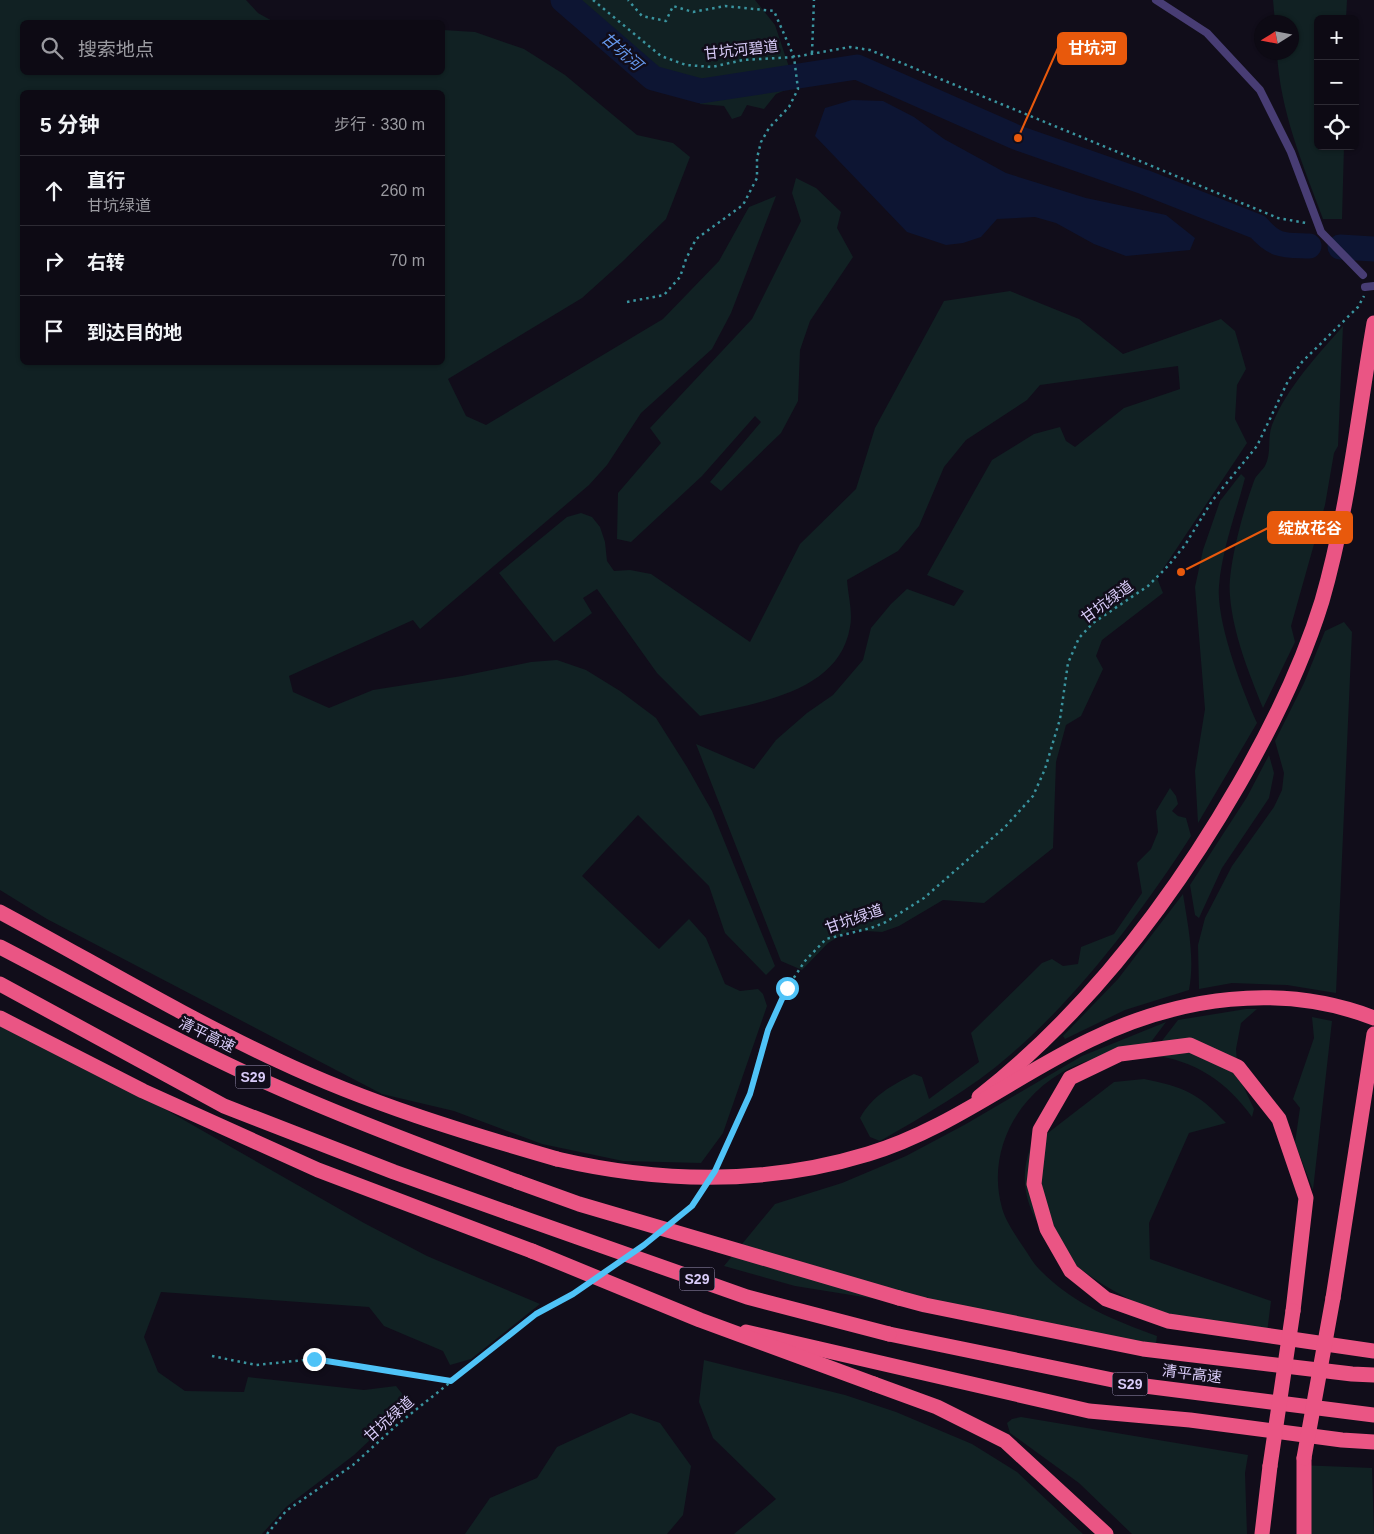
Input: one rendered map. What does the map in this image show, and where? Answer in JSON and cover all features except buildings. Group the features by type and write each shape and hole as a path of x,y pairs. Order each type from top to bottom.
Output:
{"highway":[{"path":"952,1118 1015,1067 1069,1015 1116,964 1152,917 1228,802 1285,700 1305,652 1331,563 1374,322"},
{"path":"0,912 193,1019 287,1065 350,1092 449,1127 557,1159 603,1170 650,1176 735,1178 780,1172 868,1154 914,1137 952,1118 1088,1040 1142,1018 1176,1008 1231,999 1286,998 1341,1006 1374,1018"},
{"name":"清平高速","path":"0,947 249,1075 368,1127 579,1204 926,1305 1143,1349 1374,1375"},
{"name":"清平高速","path":"0,984 224,1106 394,1172 746,1297 889,1334 1138,1385 1374,1415"},
{"path":"0,1018 143,1091 318,1170 532,1251 700,1320 937,1407 1005,1441 1106,1534"},
{"path":"1304,1534 1304,1458 1333,1298 1374,1034"},
{"path":"1262,1534 1270,1466 1293,1311 1306,1198 1279,1119 1238,1067 1190,1046 1120,1054 1070,1078 1040,1130 1034,1184 1047,1229 1071,1270 1106,1299 1168,1321 1374,1351"},
{"path":"700,1320 879,1364 1089,1412 1190,1420 1342,1440 1374,1442"}],"lane":[{"path":"1156,0 1207,33 1260,90 1291,152 1313,206 1316,223 1321,232 1364,275"},
{"path":"1365,287 1374,286"}],"path":[{"name":"甘坑河碧道","path":"593,0 661,56 686,66 712,67 744,60 794,56 850,46 870,50 1278,218 1316,223"},
{"path":"627,302 664,295 680,277 696,239 743,205 757,178 757,158 761,142 769,128 789,107 798,89 794,56 774,11 725,6 693,12 673,6 666,21 642,16 628,0"},
{"path":"812,53 814,0"},
{"name":"甘坑绿道","path":"715,1171 750,1094 768,1030 787,988 805,960 826,939 878,925 924,898 1005,827 1032,796 1045,769 1060,718 1068,663 1078,638 1093,623 1148,586 1172,561 1212,501 1257,446 1288,381 1302,362 1363,300 1365,287"},
{"path":"676,1221 692,1206 708,1183"},
{"name":"甘坑绿道","path":"267,1534 286,1511 353,1465 451,1381 536,1314 588,1284"},
{"path":"212,1356 256,1365 314,1359 451,1381"}],"shaded area":[{"path":"0,0 246,0 258,13 270,20 20,20 20,75 445,75 445,30 475,32 524,49 565,75 637,135 673,143 690,157 666,219 622,262 582,298 448,379 466,416 486,425 663,319 719,261 749,207 776,196 731,313 712,349 641,413 607,465 589,485 420,629 413,620 289,676 293,692 329,708 373,690 462,676 531,662 557,660 586,670 620,691 656,718 712,811 775,966 766,975 725,933 709,886 638,815 582,876 659,949 689,919 706,938 725,984 740,991 758,989 763,994 767,1006 723,1133 701,1163 623,1161 542,1144 454,1111 382,1094 47,919 0,890"},
{"path":"563,0 755,0 775,25 792,76 788,89 776,94 764,109 747,105 741,116 732,119 724,106 700,104 701,91 653,78"},
{"path":"1273,0 1347,0 1346,15 1314,15 1314,150 1344,150 1342,219 1323,219 1294,138 1283,96 1278,60 1299,60 1299,15 1274,15"},
{"path":"796,178 816,188 841,212 837,228 853,257 810,321 800,350 798,401 781,433 721,491 710,482 761,422 755,416 702,476 631,542 617,539 618,493 661,443 650,428 752,319 801,221 792,193"},
{"path":"1010,291 1079,319 1123,354 1221,319 1235,331 1246,369 1237,385 1235,419 1247,443 1157,578 1163,593 1102,640 1096,656 1103,669 1081,716 1066,725 1056,762 1053,848 984,903 943,900 899,926 882,932 850,930 828,943 802,970 781,961 696,744 754,769 776,740 807,713 833,695 863,660 871,628 891,604 907,589 954,606 964,591 927,575 992,460 1034,434 1060,427 1066,441 1075,447 1124,408 1180,389 1178,366 1040,385 1027,400 966,440 944,467 919,526 898,551 847,580 851,622 843,650 829,667 812,681 791,692 768,700 700,716 657,673 597,589 583,598 592,613 554,642 499,573 567,517 581,513 592,517 600,527 605,542 607,561 614,571 630,570 651,574 750,642 800,544 856,489 875,428 944,301"},
{"path":"1343,326 1338,446 1334,453 1325,505 1291,626 1295,642 1263,708 1242,653 1234,625 1230,584 1234,554 1241,522 1254,481 1267,461 1272,425 1278,411 1303,373"},
{"path":"1241,474 1245,478 1223,558 1219,601 1231,655 1257,723 1198,823 1195,771 1205,709 1195,587 1203,550 1220,501"},
{"path":"1344,622 1352,632 1336,993 1287,985 1232,983 1199,989 1198,945 1205,918 1232,866 1274,807 1282,790 1284,773 1275,741 1304,683 1325,631"},
{"path":"1269,755 1274,773 1269,798 1222,868 1199,918 1195,915 1190,885 1247,797"},
{"path":"1170,788 1176,796 1178,804 1172,811 1178,816 1186,818 1191,836 1130,923 1085,980 1036,1032 980,1079 880,1141 870,1137 860,1118 870,1103 877,1097 890,1087 914,1074 922,1077 929,1099 979,1062 971,1033 1042,963 1052,959 1063,966 1078,964 1081,947 1114,934 1142,893 1137,863 1151,849 1158,832 1156,811"},
{"path":"1183,894 1191,954 1189,990 1125,1010 1065,1039 1063,1036 1118,979"},
{"path":"1246,1009 1257,1009 1241,1023 1236,1049 1238,1075 1254,1109 1252,1117 1232,1093 1209,1075 1182,1062 1151,1055 1178,1020"},
{"path":"0,1015 364,1223 427,1256 540,1304 471,1359 450,1365 443,1351 384,1326 369,1307 161,1292 144,1337 158,1372 185,1391 244,1392 248,1377 364,1390 396,1386 404,1396 405,1407 354,1455 286,1507 262,1534 0,1534"},
{"path":"1312,1017 1332,1021 1313,1190 1295,1143 1300,1108 1293,1099 1314,1038"},
{"path":"1166,1022 1142,1054 1086,1061 1059,1074 1041,1088 1025,1104 1013,1122 1004,1142 999,1163 998,1185 1002,1208 1011,1229 1039,1269 1066,1292 1094,1310 1157,1336 1156,1344 795,1286 724,1266 775,1204 842,1183 906,1156 966,1124 1082,1056"},
{"path":"1144,1079 1170,1085 1190,1093 1207,1105 1226,1123 1189,1133 1149,1223 1150,1259 1271,1301 1267,1333 1173,1317 1143,1306 1115,1292 1063,1254 1043,1231 1029,1205 1025,1176 1031,1146 1114,1082"},
{"path":"704,1360 845,1395 896,1412 972,1444 1017,1472 1083,1534 734,1534 776,1499 713,1438 699,1402"},
{"path":"631,1413 660,1423 691,1466 683,1515 667,1534 465,1534 490,1498 537,1478 557,1447"},
{"path":"1021,1417 1248,1455 1245,1473 1247,1534 1132,1534 1079,1483 1010,1433 1007,1423 1012,1419"},
{"path":"1299,1465 1372,1468 1374,1534 1300,1534"}],"water":[{"path":"852,100 883,101 914,117 944,139 1006,173 1086,198 1166,215 1195,238 1190,250 1126,256 1094,244 1056,223 1035,217 997,219 981,237 963,243 946,245 907,232 815,136 825,108"}],"waterway":[{"name":"甘坑河","path":"563,0 653,78 701,91 857,67 1018,138 1144,182 1258,227 1264,234 1280,244 1309,246"},
{"name":"甘坑河","path":"1340,247 1374,249"}],"place":[{"name":"甘坑河","path":"1018,138"},
{"name":"绽放花谷","path":"1181,572"}],"route":[{"path":"314,1359 374,1367 451,1381 536,1314 573,1294 676,1221 692,1206 704,1189 725,1151 750,1094 768,1030 787,988"}]}
